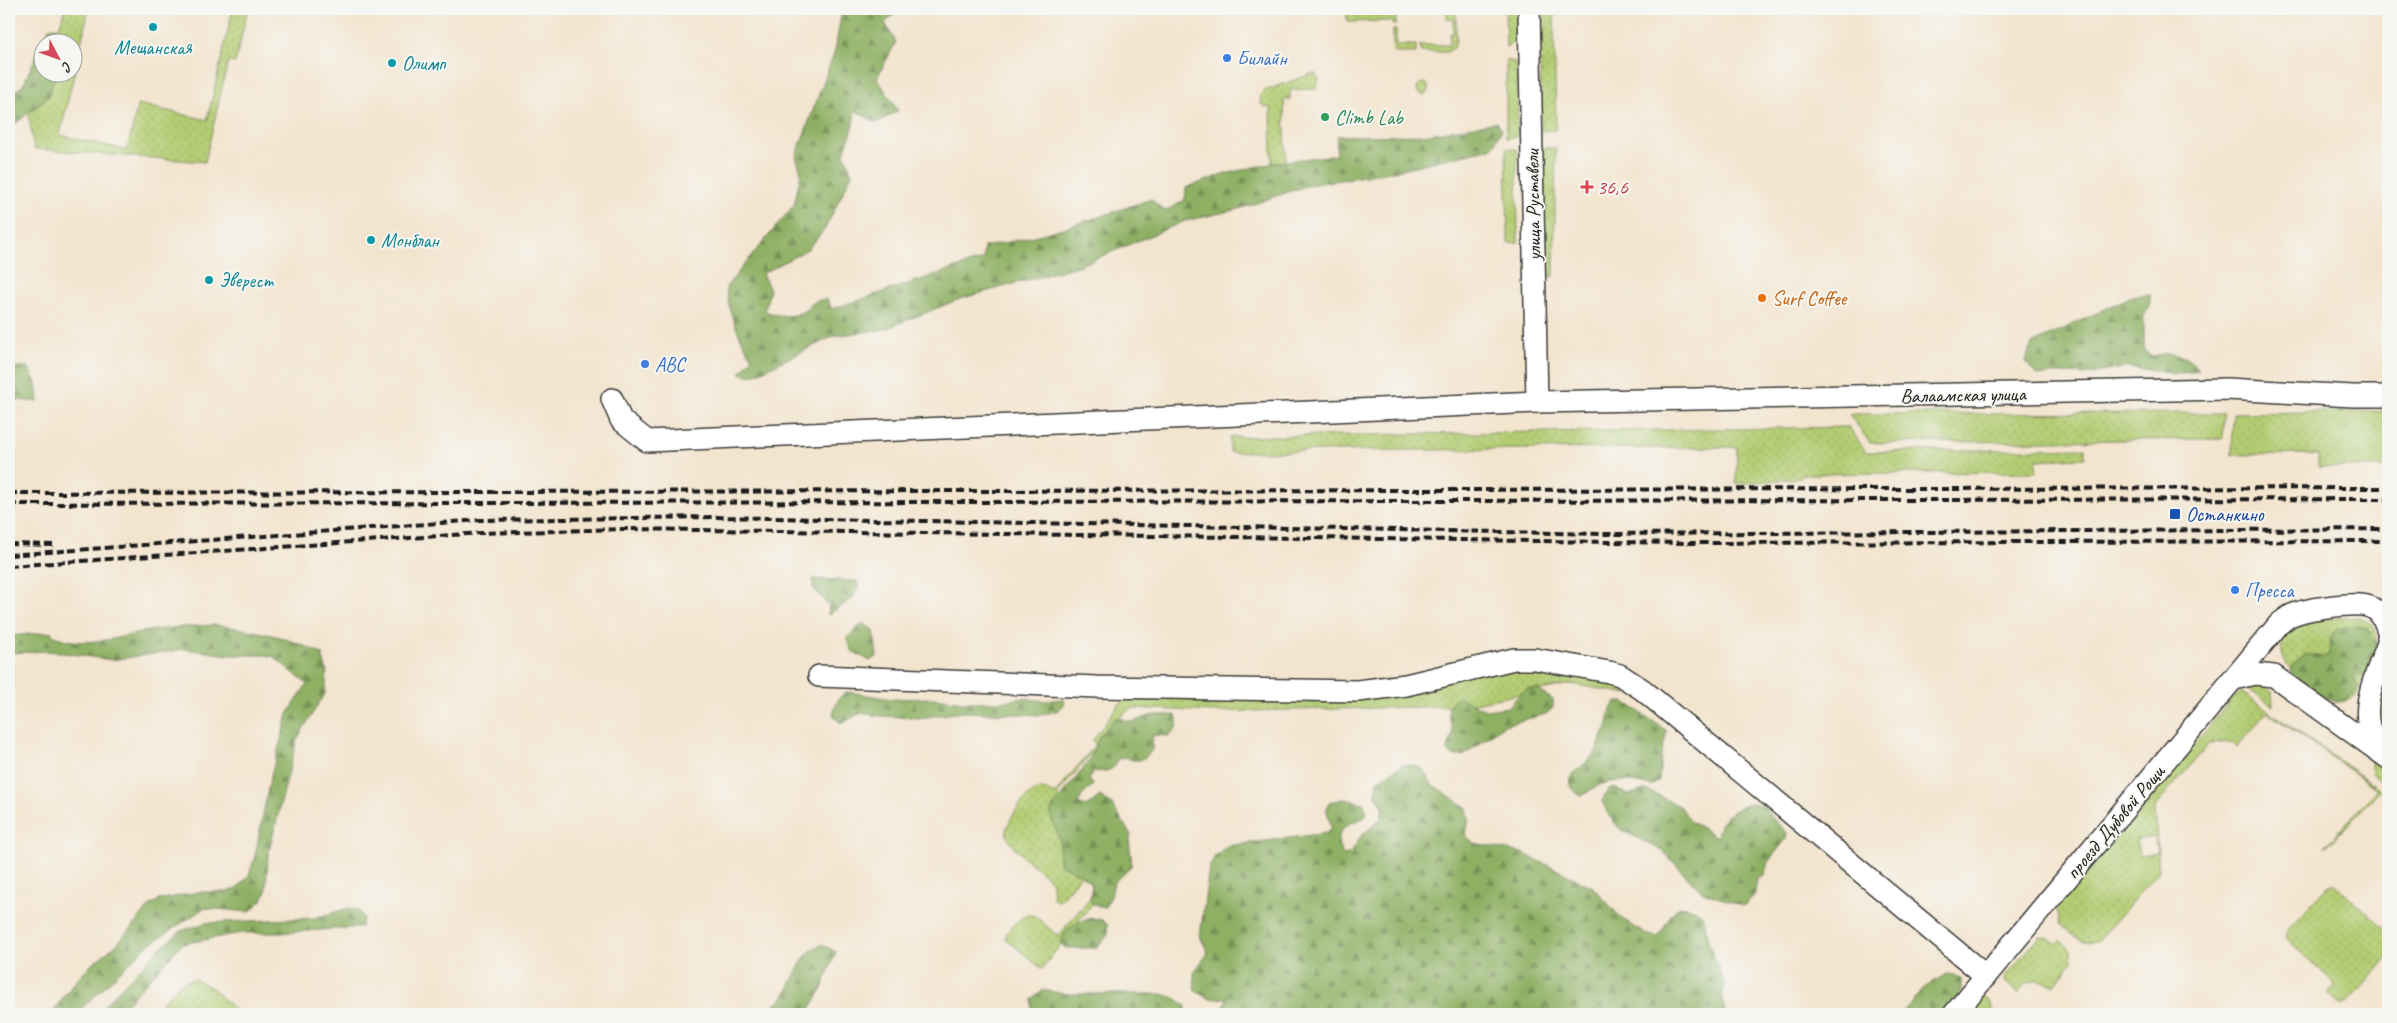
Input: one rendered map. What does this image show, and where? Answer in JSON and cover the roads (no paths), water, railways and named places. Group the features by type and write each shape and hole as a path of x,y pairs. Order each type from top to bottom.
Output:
{"street":[{"name":"улица Руставели","path":"1529,9 1537,402"},
{"name":"Валаамская улица","path":"612,399 621,420 647,441 1537,402 2227,389 2353,396 2388,396"},
{"name":"проезд Дубовой Рощи","path":"1954,1014 2276,629 2290,615 2358,605 2370,606 2378,612 2388,630"},
{"path":"2274,676 2271,652 2276,629"},
{"path":"2387,757 2375,743 2368,726 2366,706 2388,643 2388,636"},
{"path":"819,676 1097,687 1358,691 1406,685 1514,659 1557,662 1609,672 1625,678 1643,690 1986,976"},
{"path":"2234,679 2254,674 2274,676 2387,757"}],"railway":[{"path":"9,493 2388,488"},
{"path":"9,504 2388,499"},
{"path":"9,555 480,520 717,517 1604,534 2388,529"},
{"path":"9,566 481,533 624,529 1688,543 2388,541"},
{"path":"9,544 56,545"}],"place":[{"name":"Мещанская","path":"153,27"},
{"name":"Билайн","path":"1227,58"},
{"name":"Олимп","path":"392,63"},
{"name":"Climb Lab","path":"1325,117"},
{"name":"36,6","path":"1587,187"},
{"name":"Монблан","path":"371,240"},
{"name":"Эверест","path":"209,280"},
{"name":"Surf Coffee","path":"1762,298"},
{"name":"ABC","path":"645,364"},
{"name":"Останкино","path":"2175,514"},
{"name":"Пресса","path":"2235,590"}]}
